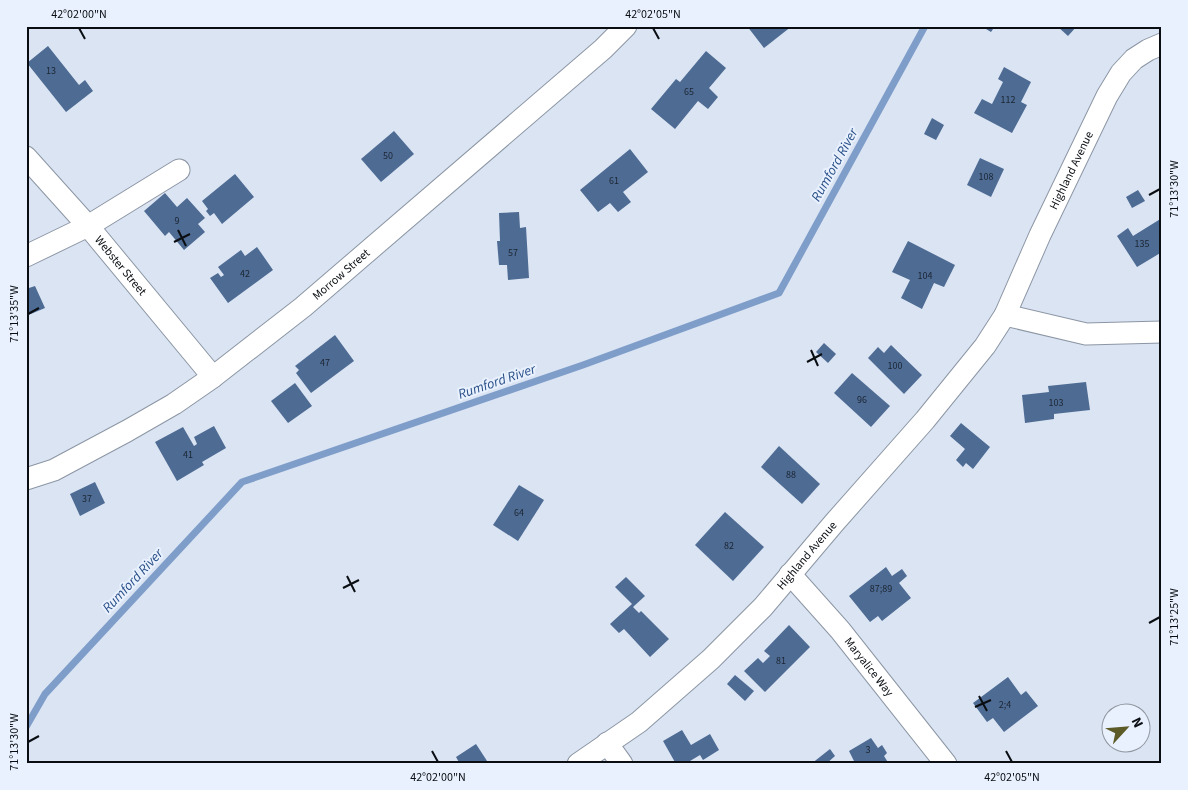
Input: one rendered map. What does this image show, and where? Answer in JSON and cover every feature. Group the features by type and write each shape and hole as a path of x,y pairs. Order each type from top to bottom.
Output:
{"street":[{"name":"Morrow Street","path":"26,479 54,470 127,431 174,404 213,377 310,302 603,49 626,26"},
{"name":"Highland Avenue","path":"578,764 639,722 711,659 763,607 925,420 984,346 1005,315 1040,235 1107,96 1121,73 1134,59 1162,44"},
{"name":"Webster Street","path":"26,156 88,226 213,377"},
{"path":"26,256 88,226 179,170"},
{"path":"1005,315 1086,334 1162,332"},
{"name":"Maryalice Way","path":"790,574 840,630 946,764"},
{"path":"607,743 622,764"}],"building":[{"path":"747,26 792,26 764,48"},
{"path":"981,26 995,26 991,32"},
{"path":"1057,26 1077,26 1068,36"},
{"path":"48,46 79,85 85,80 93,91 66,112 27,63"},
{"path":"706,51 726,68 709,88 718,97 708,109 698,101 675,129 651,109 676,79 680,82"},
{"path":"1004,67 1031,82 1021,102 1027,105 1012,133 974,113 982,99 992,104 1003,82 998,79"},
{"path":"932,118 944,125 936,140 924,134"},
{"path":"394,131 414,154 381,182 361,159"},
{"path":"630,149 648,172 623,192 631,202 618,212 610,203 598,212 580,190"},
{"path":"980,158 1004,169 991,197 967,185"},
{"path":"235,174 254,197 222,224 214,213 210,216 206,211 208,209 202,201"},
{"path":"1138,190 1145,201 1132,208 1126,197"},
{"path":"165,193 177,207 187,198 205,218 198,224 205,232 184,250 169,232 165,236 144,211"},
{"path":"519,212 520,228 526,227 529,278 508,280 507,265 499,265 497,241 500,241 499,213"},
{"path":"1162,218 1162,252 1137,267 1117,236 1128,228 1133,236"},
{"path":"908,241 955,265 944,287 934,283 922,309 901,298 910,280 892,272"},
{"path":"257,247 273,270 228,303 210,278 218,273 221,277 224,275 218,267 241,250 245,256"},
{"path":"35,286 45,308 26,316 26,289"},
{"path":"335,335 354,361 311,393 296,373 299,370 295,366"},
{"path":"824,343 836,354 828,363 816,352"},
{"path":"891,345 922,375 904,394 868,358 878,347 884,353"},
{"path":"852,373 890,406 871,427 834,393"},
{"path":"1086,382 1090,410 1054,414 1054,419 1025,423 1022,395 1049,392 1048,386"},
{"path":"295,383 312,406 288,423 271,401"},
{"path":"961,423 990,447 973,469 966,463 963,467 956,460 965,449 950,436"},
{"path":"214,426 226,448 202,462 204,465 177,481 155,442 183,427 194,446 197,444 194,437"},
{"path":"779,446 820,484 802,504 761,467"},
{"path":"95,482 105,503 80,516 70,494"},
{"path":"519,485 544,500 518,541 493,525"},
{"path":"725,512 764,547 733,581 695,545"},
{"path":"886,567 892,576 902,569 907,576 899,583 911,598 882,621 878,616 870,622 849,596"},
{"path":"626,577 645,596 633,607 639,613 641,611 669,639 650,657 624,629 619,633 610,624 632,604 615,587"},
{"path":"789,625 810,647 765,692 744,671 758,658 763,663 770,656 764,651"},
{"path":"735,675 754,691 745,701 727,684"},
{"path":"1008,677 1021,695 1026,691 1038,706 1004,732 993,718 987,722 973,703"},
{"path":"682,730 691,745 710,734 719,750 703,760 700,755 685,764 676,764 663,741"},
{"path":"871,738 878,748 882,745 887,753 884,756 889,764 850,764 854,761 849,751"},
{"path":"476,744 489,764 460,764 456,757"},
{"path":"830,749 835,756 826,764 811,764"}],"waterway":[{"name":"Rumford River","path":"26,727 45,694 242,482 583,365 779,293 925,26"}]}
